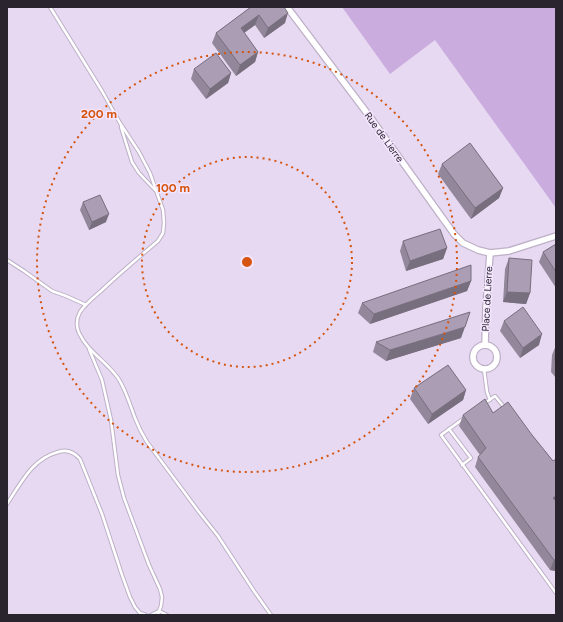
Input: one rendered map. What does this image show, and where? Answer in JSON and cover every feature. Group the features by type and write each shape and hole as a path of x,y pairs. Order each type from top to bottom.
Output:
{"street":[{"name":"Rue de Lierre","path":"287,7 373,121 454,234 463,243 478,250 490,253"},
{"path":"490,253 509,251 556,236"},
{"name":"Place de Lierre","path":"485,345 490,253"},
{"name":"Place de Lierre","path":"485,345 492,347 495,350 497,358 494,365 484,369 479,368 473,362 472,358 474,350 477,347 485,345"}],"lane":[{"path":"50,7 139,152 150,173 163,210 163,233 158,241 110,282 86,305 80,312 76,325 78,332 89,349 102,380 113,434 118,475 124,498 162,597 161,606 158,613"},
{"path":"120,123 132,162 139,173 157,192"},
{"path":"7,260 52,291 86,305"},
{"path":"89,349 112,370 119,380 141,432 147,442 198,512 218,536 271,615"},
{"path":"484,369 488,396 490,400"},
{"path":"482,405 495,396 504,408"},
{"path":"466,417 440,435 556,593"},
{"path":"449,429 471,458 462,465"},
{"path":"7,504 30,470 40,460 49,454 61,451 69,451 75,454 80,459 102,514 130,597 135,607 146,615"},
{"path":"152,615 158,613 168,615"}],"shaded area":[{"path":"342,7 556,7 556,208 435,40 390,74"}],"building":[{"path":"251,7 284,7 288,13 268,28 259,15 241,28 258,52 240,65 216,33"},
{"path":"216,53 231,73 210,89 194,69"},
{"path":"470,143 503,188 475,208 442,164"},
{"path":"100,195 109,214 92,222 83,202"},
{"path":"440,229 447,248 410,261 403,241"},
{"path":"556,244 556,272 543,252"},
{"path":"509,258 532,260 530,293 507,292"},
{"path":"471,265 471,281 374,314 362,303"},
{"path":"523,307 542,334 523,348 504,321"},
{"path":"470,312 465,327 390,350 376,342"},
{"path":"448,365 466,390 432,414 414,388"},
{"path":"485,399 493,413 508,402 553,461 556,459 556,496 553,498 556,501 556,560 554,560 478,457 486,448 463,415"}]}
